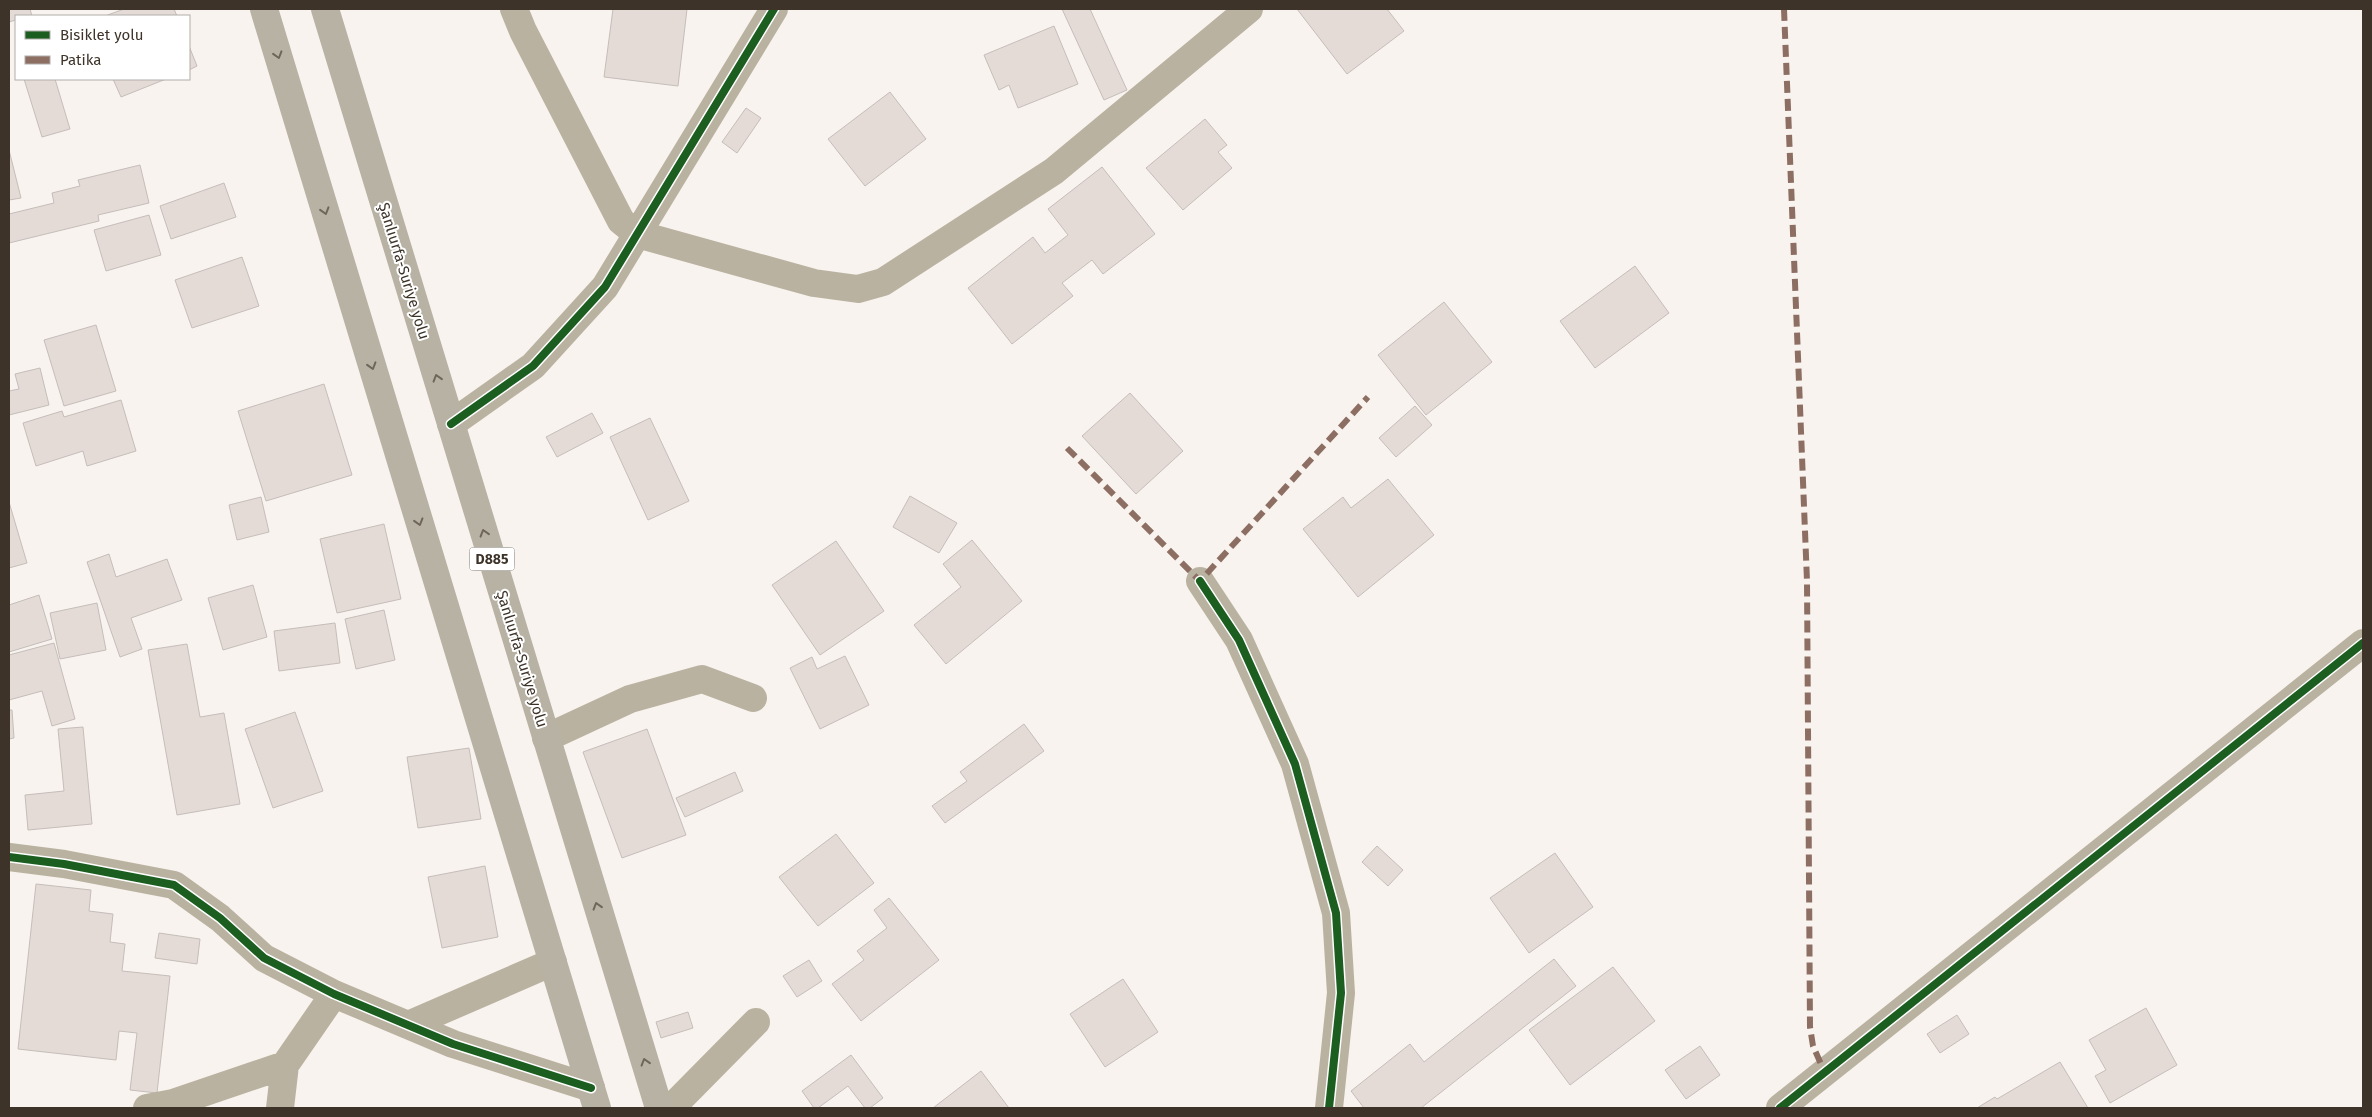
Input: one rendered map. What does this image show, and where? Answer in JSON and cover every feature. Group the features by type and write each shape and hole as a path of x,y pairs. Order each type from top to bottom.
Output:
{"highway":[{"path":"264,9 594,1098"},
{"name":"Şanlıurfa-Suriye yolu","path":"325,9 659,1108"}],"street":[{"path":"451,424 533,366 605,287 774,9"},
{"path":"518,11 523,31 621,221 637,234 814,283 858,289 883,282 1054,171 1249,9"},
{"path":"1200,581 1239,640 1295,764 1336,913 1341,993 1329,1108"},
{"path":"1780,1108 2363,643"},
{"path":"546,738 630,699 702,679 753,698"},
{"path":"9,857 64,864 174,885 220,918 264,958 334,994 453,1044 594,1098"},
{"path":"408,1025 553,962"},
{"path":"280,1108 285,1065 334,994"},
{"path":"671,1108 756,1022"},
{"path":"147,1108 172,1103 285,1065"}],"building":[{"path":"9,9 30,9 32,15 15,15 15,20 9,22"},
{"path":"124,9 174,9 177,15 108,15"},
{"path":"613,9 687,9 678,86 604,77"},
{"path":"1062,9 1090,9 1127,90 1104,100"},
{"path":"1297,9 1387,9 1404,31 1347,74"},
{"path":"1054,26 1078,84 1018,108 1009,85 999,90 984,55"},
{"path":"190,48 197,66 190,70"},
{"path":"24,80 55,80 70,129 42,137"},
{"path":"113,80 164,80 121,97"},
{"path":"890,92 926,139 865,186 828,139"},
{"path":"746,108 761,118 737,153 722,142"},
{"path":"1205,119 1227,145 1218,152 1232,168 1183,210 1146,168"},
{"path":"9,150 21,198 9,200"},
{"path":"140,165 149,203 98,215 99,221 9,243 9,214 54,203 52,193 80,186 78,180"},
{"path":"1102,167 1155,234 1103,274 1092,260 1062,283 1073,296 1012,344 968,288 1033,237 1045,253 1068,235 1048,209"},
{"path":"224,183 236,217 171,239 160,206"},
{"path":"149,215 161,255 106,271 94,230"},
{"path":"242,257 259,306 192,328 175,280"},
{"path":"1635,266 1669,313 1595,368 1560,321"},
{"path":"1444,302 1492,362 1426,415 1378,355"},
{"path":"96,325 116,391 64,406 44,340"},
{"path":"40,368 49,405 9,415 9,391 19,389 15,374"},
{"path":"324,384 352,475 266,501 238,411"},
{"path":"1130,393 1183,451 1136,494 1082,436"},
{"path":"121,400 136,451 87,466 83,451 36,466 23,423 62,411 64,417"},
{"path":"1415,406 1432,425 1396,457 1379,438"},
{"path":"592,413 603,433 557,457 546,437"},
{"path":"650,418 689,501 648,520 610,437"},
{"path":"1388,479 1434,535 1358,597 1303,529 1343,497 1351,508"},
{"path":"910,496 957,523 939,553 893,527"},
{"path":"261,497 269,532 237,540 229,505"},
{"path":"9,502 27,563 9,568"},
{"path":"384,524 401,599 337,613 320,539"},
{"path":"972,540 1022,601 946,664 914,625 961,587 943,564"},
{"path":"836,541 884,611 820,655 772,585"},
{"path":"109,554 116,577 167,559 182,600 131,618 142,649 120,657 87,562"},
{"path":"253,585 267,637 223,650 208,598"},
{"path":"39,595 52,639 9,652 9,605"},
{"path":"97,603 106,650 60,659 50,613"},
{"path":"384,610 395,660 356,669 345,619"},
{"path":"335,623 340,663 279,671 274,631"},
{"path":"54,643 75,719 52,726 42,691 9,700 9,655"},
{"path":"187,644 200,717 224,713 240,804 177,815 148,650"},
{"path":"845,656 869,705 820,729 790,668 812,657 817,669"},
{"path":"9,710 12,710 14,738 9,739"},
{"path":"295,712 323,791 273,808 245,729"},
{"path":"1024,724 1044,751 945,823 932,806 967,781 960,772"},
{"path":"83,727 92,824 28,830 25,795 64,791 58,729"},
{"path":"647,729 686,835 622,858 583,752"},
{"path":"469,748 481,819 418,828 407,757"},
{"path":"735,772 743,791 685,817 676,798"},
{"path":"836,834 874,883 818,926 779,877"},
{"path":"1377,846 1403,870 1388,886 1362,862"},
{"path":"1555,853 1593,907 1529,953 1490,898"},
{"path":"485,866 498,937 442,948 428,877"},
{"path":"36,884 91,890 89,911 113,914 110,942 125,944 122,971 170,976 157,1093 130,1090 137,1033 119,1031 116,1060 18,1049"},
{"path":"889,898 939,960 861,1021 832,984 864,960 857,951 887,928 874,910"},
{"path":"159,933 200,939 197,964 155,958"},
{"path":"1554,959 1576,986 1421,1108 1364,1108 1351,1091 1410,1044 1424,1062"},
{"path":"809,960 822,981 797,997 783,976"},
{"path":"1613,967 1655,1021 1570,1085 1529,1030"},
{"path":"1123,979 1158,1032 1105,1067 1070,1014"},
{"path":"2146,1008 2177,1065 2110,1103 2095,1076 2106,1070 2089,1040"},
{"path":"688,1012 693,1028 661,1038 656,1022"},
{"path":"1957,1015 1969,1034 1940,1053 1927,1034"},
{"path":"1700,1046 1720,1075 1686,1099 1665,1070"},
{"path":"851,1055 883,1098 870,1108 865,1108 848,1086 818,1108 814,1108 802,1091"},
{"path":"2060,1062 2088,1108 1977,1108 1995,1097 1997,1099"},
{"path":"981,1071 1009,1108 933,1108"}],"marked path":[{"path":"1784,9 1807,581 1810,1027 1813,1046 1825,1073"},
{"path":"1067,448 1200,581 1368,397"}],"cycle path":[{"path":"451,424 533,366 605,287 774,9"},
{"path":"1200,581 1239,640 1295,764 1336,913 1341,993 1329,1108"},
{"path":"1780,1108 2363,643"},
{"path":"9,857 64,864 174,885 220,918 264,958 334,994 453,1044 591,1088"}]}
